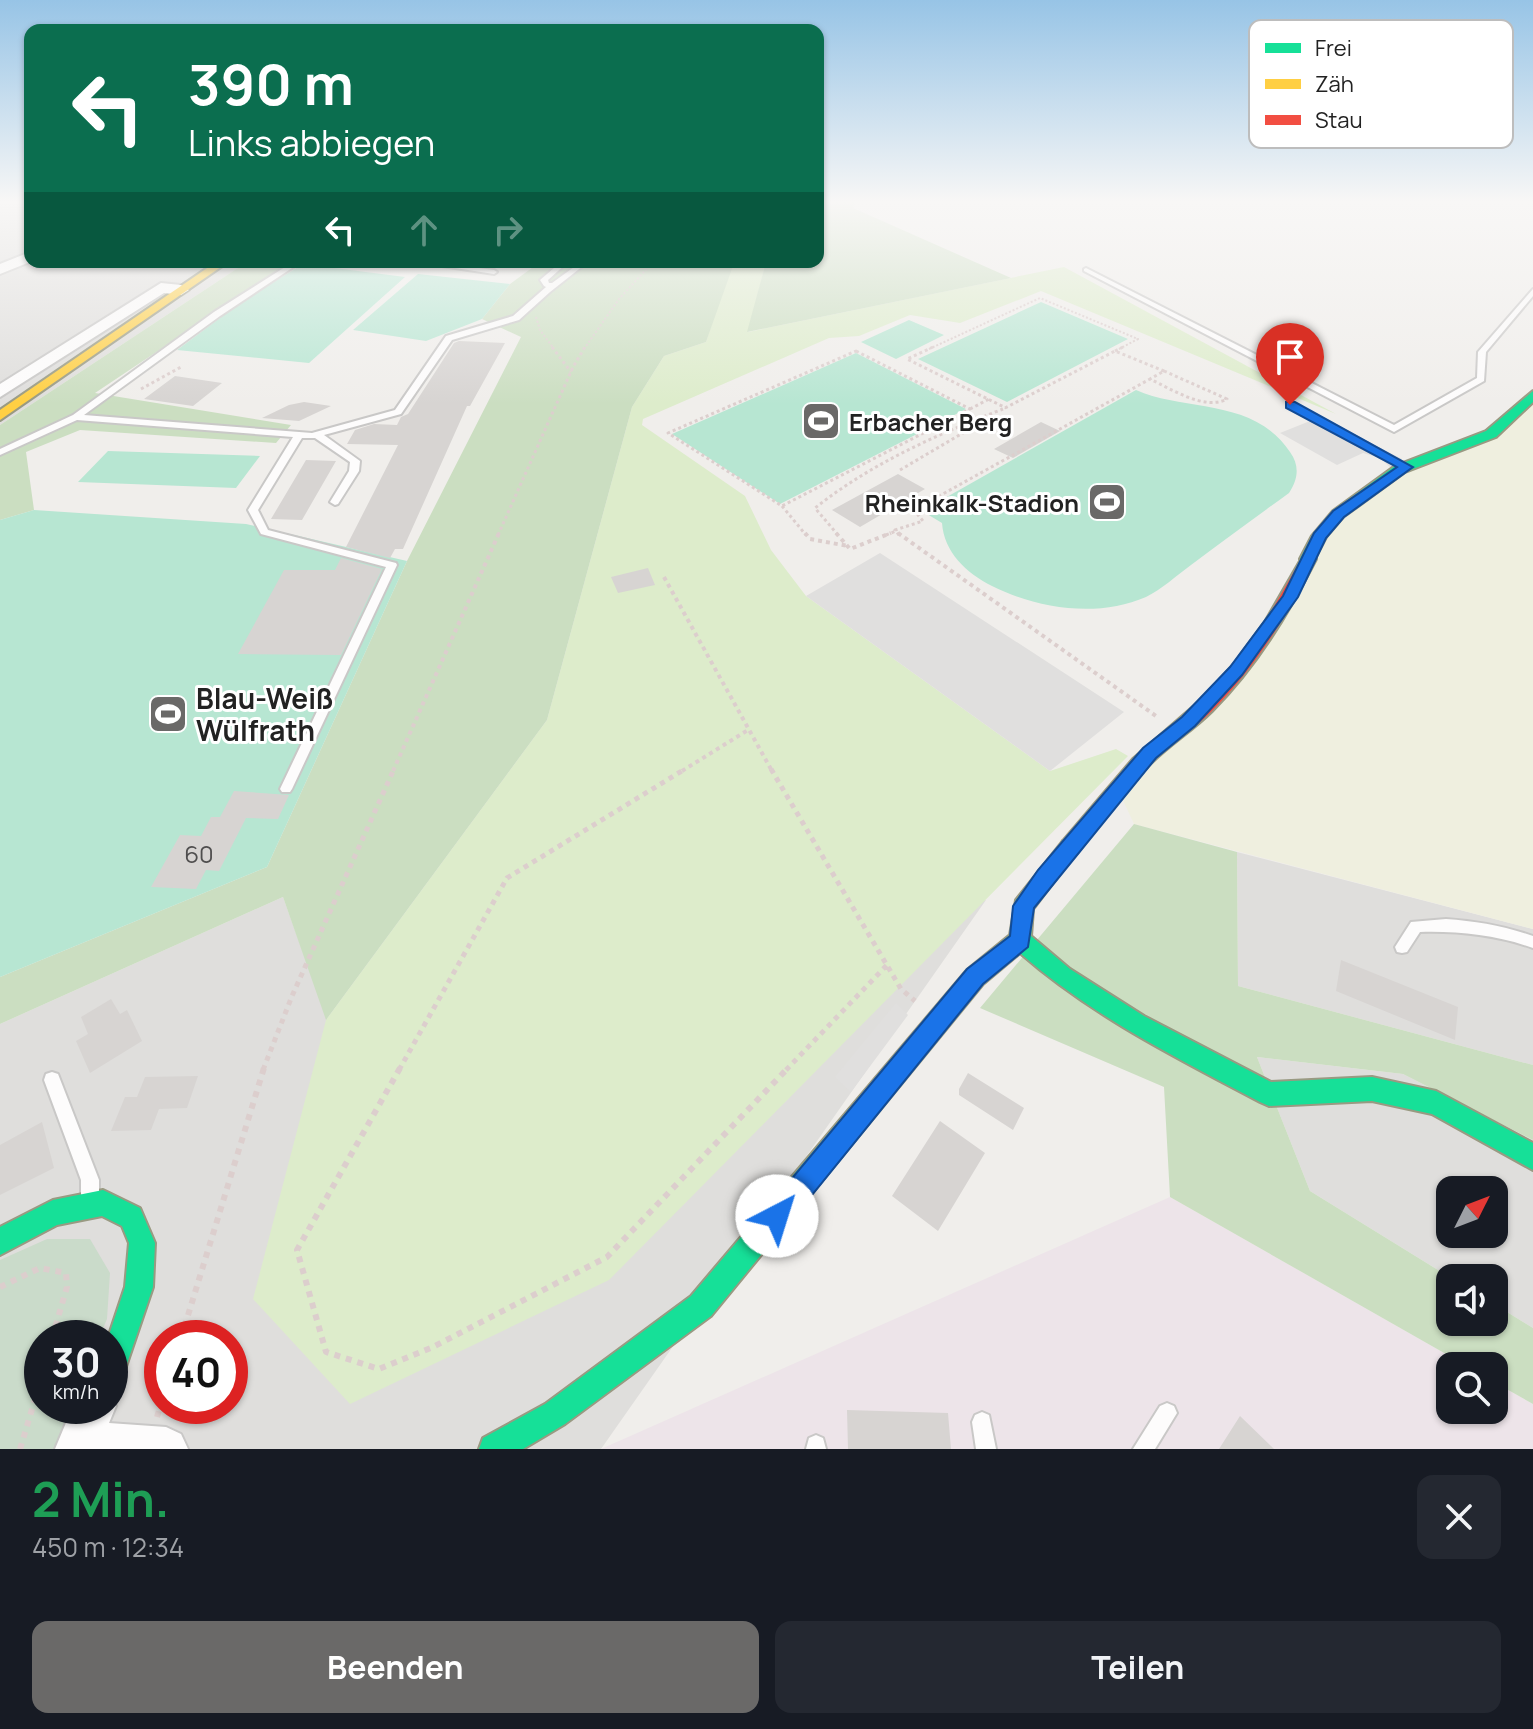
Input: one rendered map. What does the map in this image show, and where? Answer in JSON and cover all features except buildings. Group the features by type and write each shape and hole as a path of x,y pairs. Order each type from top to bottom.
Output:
{"street":[{"path":"0,416 213,269"},
{"path":"0,392 161,288 181,290"},
{"path":"494,1449 555,1414 701,1306 975,977 1020,940 1023,906 1045,876 1150,753 1220,691 1268,631 1290,597 1319,536 1338,514 1406,467 1491,434 1533,395"},
{"path":"1020,940 1062,976 1136,1024 1269,1094 1372,1089 1436,1103 1533,1157"},
{"path":"0,1242 53,1213 103,1203 131,1217 142,1243 139,1287 128,1320"},
{"path":"84,1433 166,1449"}],"lane":[{"path":"0,452 76,417 217,314 288,269"},
{"path":"469,269 494,272"},
{"path":"553,285 546,285 544,280 557,269"},
{"path":"76,417 317,435 398,412 449,338 516,318 576,269"},
{"path":"1086,270 1394,429 1481,379 1482,352 1533,291"},
{"path":"1290,405 1406,467"},
{"path":"286,789 392,565 264,532 253,510 299,435"},
{"path":"317,435 349,455 355,464 335,502"},
{"path":"1402,947 1416,926 1453,924 1511,933 1533,942"},
{"path":"52,1080 90,1180 90,1206"},
{"path":"1143,1449 1167,1413"},
{"path":"982,1422 986,1449"}],"path":[{"path":"186,1320 260,1078 292,996 571,372 598,324 646,269"},
{"path":"900,470 1004,409 1138,339 1040,298 907,359 1004,409"},
{"path":"531,304 540,330 571,372"},
{"path":"970,409 856,351 668,433 782,506 810,539 848,546 850,549 923,521 914,510 1164,371"},
{"path":"1115,351 1227,399 1218,404 1197,400 1150,379"},
{"path":"782,506 989,399"},
{"path":"848,546 815,508 842,484 942,433 1004,409"},
{"path":"896,531 903,539 1178,731"},
{"path":"664,577 748,730 901,989 938,1020"},
{"path":"748,730 507,878 297,1250 326,1352 379,1369 433,1347 607,1257 887,965"},
{"path":"0,1287 35,1267 48,1265 66,1273 67,1287 57,1320"},
{"path":"20,1449 28,1424"}],"shaded area":[{"path":"0,269 237,269 0,425"},
{"path":"1320,417 1402,459 1392,469 1380,458 1363,453 1337,465 1280,433"},
{"path":"880,553 1124,712 1050,771 806,596"},
{"path":"1237,852 1533,929 1533,1065 1238,986"},
{"path":"283,897 327,1019 986,900 601,1449 0,1449 0,1024"},
{"path":"896,1003 908,1015 851,1092 835,1077"},
{"path":"1257,1057 1403,1074 1533,1140 1533,1328 1508,1313 1508,1264 1436,1264 1436,1269 1310,1191"},
{"path":"1170,1197 1442,1352 1436,1352 1436,1424 1508,1424 1508,1390 1533,1404 1533,1449 601,1449"}],"green space":[{"path":"237,269 281,269 95,393 291,425 276,443 80,430 26,452 34,510 0,520 0,425"},
{"path":"296,269 339,269 405,277 309,363 177,350 240,303"},
{"path":"531,269 732,269 706,342 664,356 632,407 547,720 326,1020 283,897 0,1024 0,977 267,867 407,561 521,337 482,319 510,284"},
{"path":"730,269 764,269 748,332 1067,269 1336,414 1041,291 960,323 910,315 859,336 829,338 643,419 642,425 745,496 771,550 806,596 1050,771 1116,749 1128,756 609,1280 350,1404 253,1299 326,1020 547,720 632,407 664,356 706,342"},
{"path":"764,269 990,269 1011,278 747,332"},
{"path":"418,274 510,284 482,319 426,341 353,330"},
{"name":"Erbacher Berg","path":"1041,302 1128,339 1007,402 918,359"},
{"path":"909,320 944,335 896,359 861,342"},
{"name":"Erbacher Berg","path":"856,353 966,409 780,504 672,434"},
{"name":"Rheinkalk-Stadion","path":"1136,390 1155,397 1238,414 1275,434 1295,462 1297,472 1289,493 1158,590 1127,604 1088,609 1048,605 992,586 965,568 947,543 942,523 922,511"},
{"path":"1533,399 1533,929 1134,824 1121,796 1191,724 1322,537 1403,471 1453,452"},
{"path":"108,451 260,456 236,488 78,482"},
{"name":"Blau-Weiß Wülfrath","path":"34,510 246,524 407,561 267,867 0,977 0,520"},
{"path":"1134,824 1237,852 1238,986 1533,1065 1533,1140 1403,1074 1257,1057 1310,1191 1436,1269 1436,1336 1508,1336 1508,1313 1533,1328 1533,1404 1508,1390 1508,1352 1442,1352 1170,1197 1164,1087 980,1008"},
{"path":"47,1239 90,1239 110,1273 107,1320 24,1320 24,1424 65,1424 55,1449 0,1449 0,1260"}],"traffic: fast":[{"path":"1308,559 1319,536 1338,514 1400,469 1491,434 1533,395"},
{"path":"494,1449 555,1414 701,1306 975,977 1020,940 1023,906 1070,847"},
{"path":"1020,940 1062,976 1136,1024 1269,1094 1372,1089 1436,1103 1533,1157"},
{"path":"0,1242 53,1213 103,1203 131,1217 142,1243 139,1287 128,1320"}],"traffic: slow":[{"path":"0,416 213,269"}],"traffic: jam":[{"path":"1070,847 1139,764 1225,687 1271,626 1308,559"}],"place":[{"name":"Erbacher Berg","path":"821,421"},
{"name":"Rheinkalk-Stadion","path":"1107,502"},
{"name":"Blau-Weiß Wülfrath","path":"168,714"}],"route":[{"path":"777,1216 975,977 1020,940 1023,906 1045,876 1150,753 1189,722 1220,691 1268,631 1309,563 1319,536 1338,514 1406,467 1290,405"}]}
